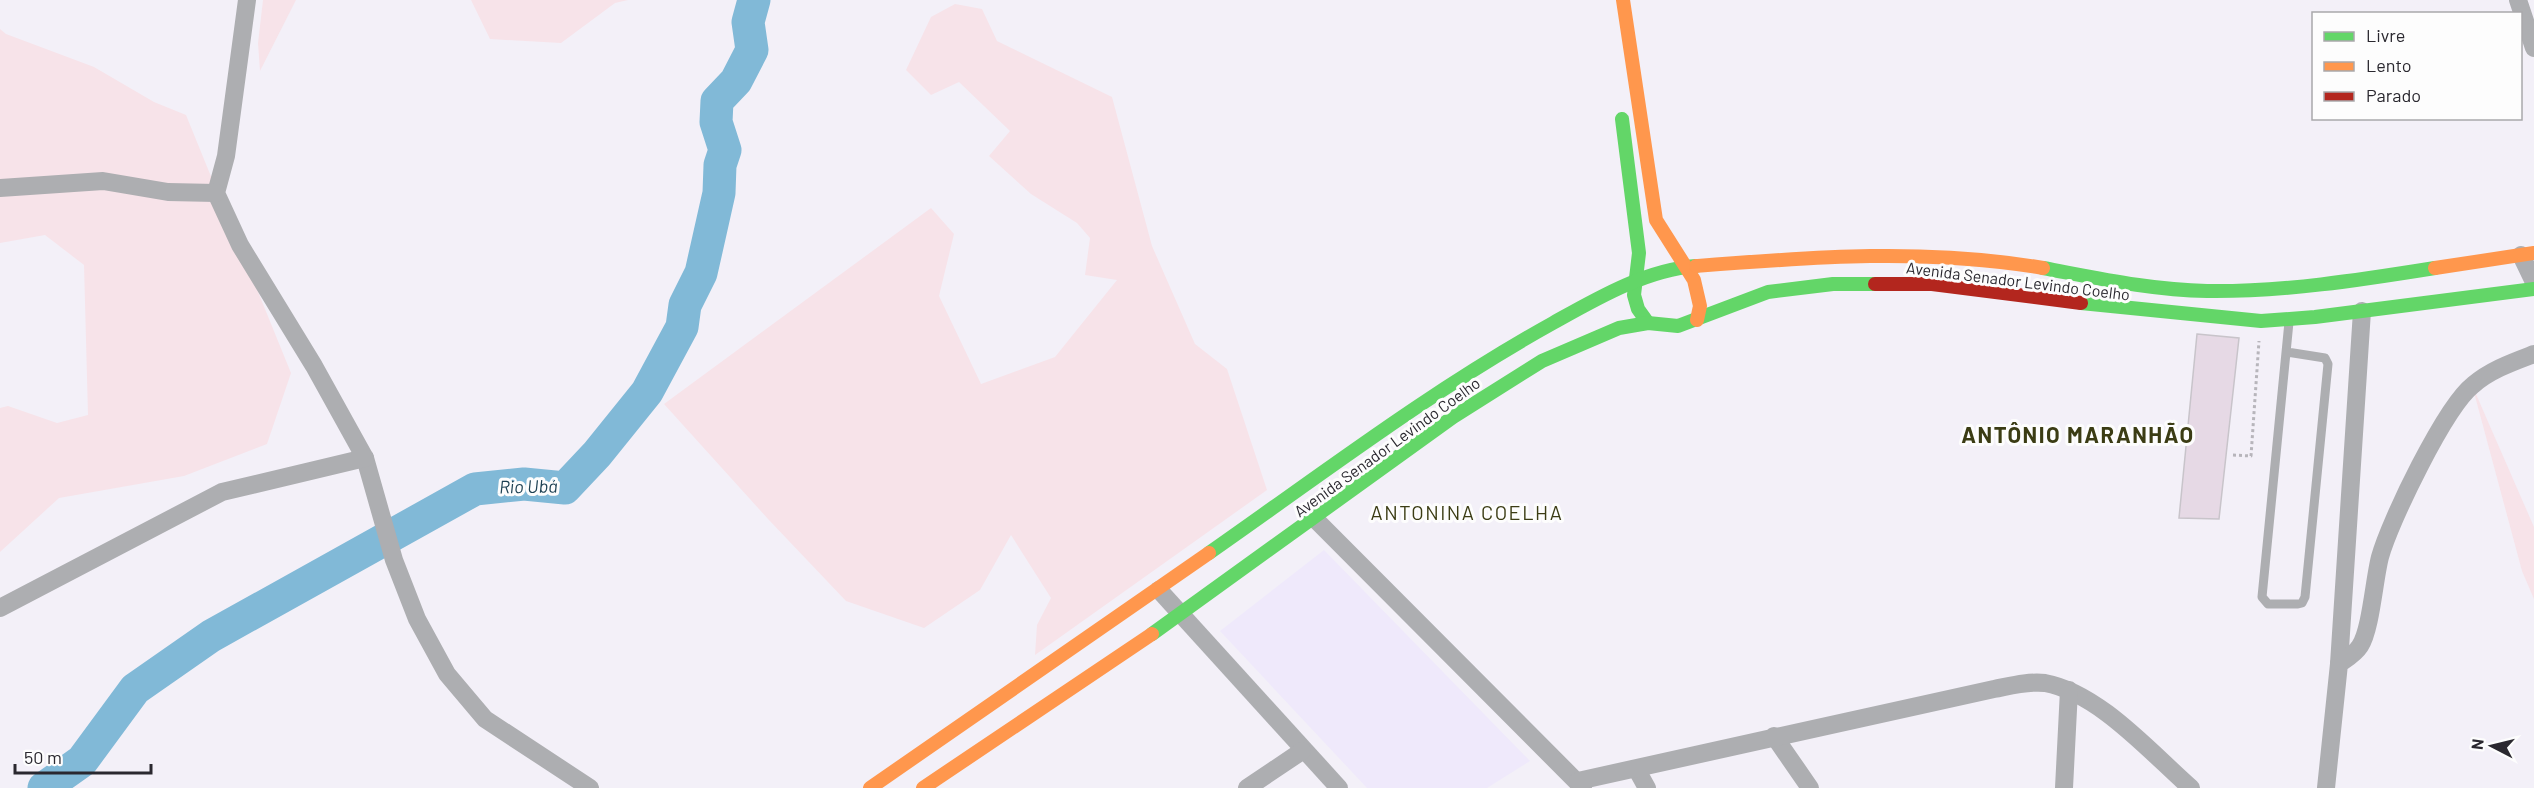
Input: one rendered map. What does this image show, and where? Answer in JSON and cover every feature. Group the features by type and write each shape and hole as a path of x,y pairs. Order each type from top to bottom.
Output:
{"street":[{"path":"1623,0 1632,74 1656,220 1694,279 1701,296 1702,307 1697,320"},
{"path":"2518,0 2534,48"},
{"path":"245,1 226,156 216,193 240,245 314,366 365,458 394,560 417,619 447,674 485,719 590,788"},
{"path":"1619,101 1638,241 1635,302 1648,323"},
{"path":"0,188 103,181 168,192 216,193"},
{"path":"870,788 1159,590 1440,390 1519,341 1635,282 1685,267 1890,253 1967,257 2102,279 2224,291 2321,284 2528,254 2534,282"},
{"name":"Avenida Senador Levindo Coelho","path":"923,788 1182,614 1453,417 1542,361 1619,328 1648,323 1671,327 1697,320 1768,292 1833,284 1932,284 2148,312 2261,321 2362,311 2534,289"},
{"path":"2326,788 2339,664 2362,311"},
{"path":"2339,664 2353,654 2363,639 2386,540 2440,428 2472,385 2496,370 2534,354"},
{"path":"0,608 222,492 365,458"},
{"path":"1315,519 1581,784 1774,736 2023,683 2043,683 2070,690 2097,705 2191,788"},
{"path":"1159,590 1302,751 1339,788"},
{"path":"2064,788 2070,690"},
{"path":"1774,736 1810,788"},
{"path":"1247,788 1302,751"},
{"path":"1637,770 1647,788"}],"lane":[{"path":"2287,352 2325,358 2328,364 2305,597 2302,603 2298,604 2268,603 2262,597 2290,319"}],"path":[{"path":"2233,455 2251,456 2261,321"}],"shaded area":[{"path":"263,0 296,0 260,71 258,43"},
{"path":"471,0 628,0 615,3 561,43 490,39"},
{"path":"955,4 982,9 997,41 1112,97 1152,246 1195,344 1227,369 1267,490 1035,655 1037,625 1051,598 1011,535 980,590 924,628 846,601 664,404 931,208 954,234 939,296 981,384 1055,357 1117,280 1085,275 1090,238 1077,223 1031,194 989,156 1010,131 959,82 931,95 906,70 931,17"},
{"path":"0,29 6,34 94,67 154,102 186,115 291,373 267,444 184,476 59,498 0,552 0,408 8,406 57,423 88,415 84,265 45,235 0,243"},
{"path":"2472,385 2534,527 2534,599 2522,571"},
{"path":"1324,550 1530,761 1487,788 1367,788 1220,631"}],"building":[{"path":"2197,334 2239,338 2219,519 2179,518"}],"waterway":[{"name":"Rio Ubá","path":"44,788 82,761 135,689 211,636 475,489 524,484 565,488 597,454 647,392 682,327 685,305 701,273 719,193 720,165 725,150 716,122 717,101 736,81 752,50 748,22 754,0"}],"traffic: fast":[{"path":"1622,119 1639,253 1634,295 1638,309 1648,323"},
{"path":"1209,553 1421,404 1508,349 1586,305 1640,279 1696,266"},
{"path":"2043,268 2145,286 2207,291 2264,290 2350,281 2435,268"},
{"path":"1152,634 1453,417 1542,361 1619,328 1648,323 1678,326 1768,292 1833,284 1875,284"},
{"path":"2081,303 2261,321 2315,317 2534,289"}],"traffic: slow":[{"path":"1623,0 1656,220 1694,280 1700,306 1697,320"},
{"path":"2435,268 2534,253"},
{"path":"1696,266 1826,257 1912,256 1956,258 2043,268"},
{"path":"870,788 1209,553"},
{"path":"923,788 1152,634"}],"traffic: jam":[{"path":"1875,284 1932,284 2081,303"}],"district":[{"name":"ANTÔNIO MARANHÃO","path":"2078,435"},
{"name":"ANTONINA COELHA","path":"1467,513"}]}
